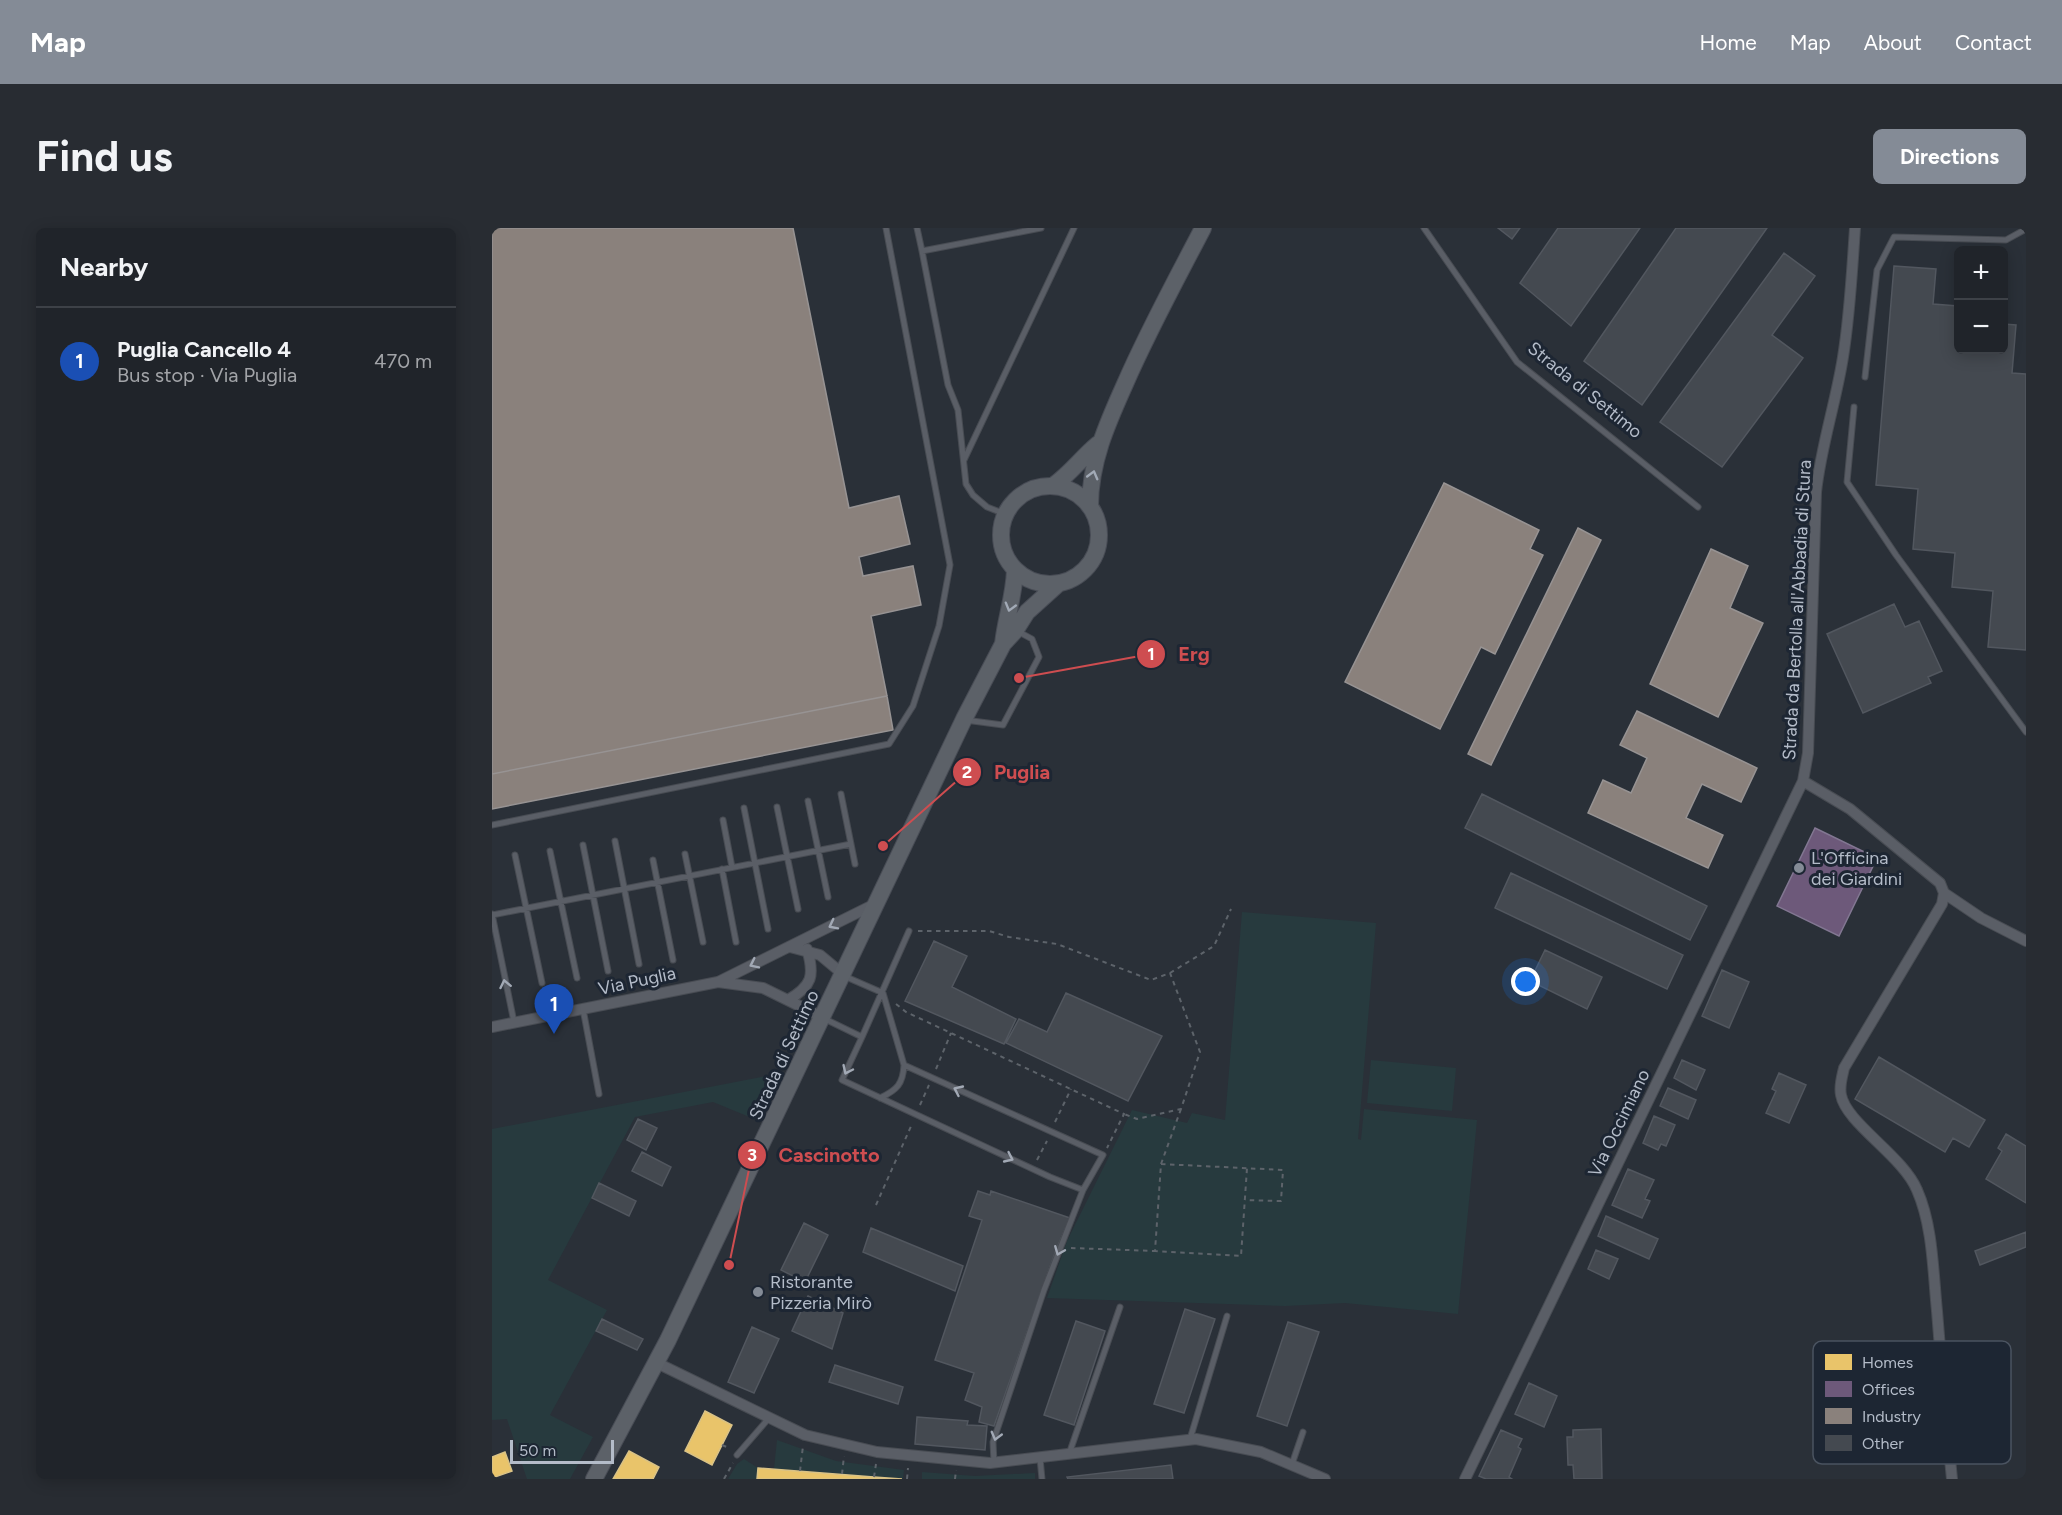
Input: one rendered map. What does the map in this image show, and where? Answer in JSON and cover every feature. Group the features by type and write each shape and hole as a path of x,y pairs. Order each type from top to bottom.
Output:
{"main road":[{"path":"1098,444 1084,456 1077,468 1054,485 1027,491 1014,501 1005,514 1001,529 1001,544 1015,570 1028,579 1059,584 1078,576 1090,564 1098,549 1100,532 1090,507 1091,482 1098,444 1146,336 1203,228"},
{"path":"1054,485 1073,491 1090,507"},
{"name":"Strada di Settimo","path":"1003,644 1005,624 1013,603 1015,570"},
{"name":"Strada di Settimo","path":"594,1479 657,1363 824,1018 964,719 1003,644 1027,612 1059,584"}],"street":[{"name":"Strada da Bertolla all'Abbadia di Stura","path":"1855,228 1851,301 1843,359 1819,462 1816,492 1808,753 1803,781 1850,809 1940,883 1944,893 1981,918 2026,941"},
{"name":"Via Occimiano","path":"1465,1479 1803,781"},
{"path":"1939,1341 1926,1220 1918,1191 1899,1160 1848,1109 1841,1097 1840,1083 1844,1068 1942,903 1944,893"},
{"name":"Via Puglia","path":"492,1027 718,982 877,903"},
{"path":"790,947 807,949 820,955 844,975"},
{"path":"788,1000 802,992 811,978 811,964 807,949"},
{"name":"Via Puglia","path":"718,982 764,988 824,1018"},
{"path":"657,1363 805,1435 845,1446 957,1461 994,1463 1190,1439 1261,1452 1325,1479"},
{"path":"1951,1464 1952,1479"}],"lane":[{"path":"492,825 889,744 913,706 939,626 950,565 886,228"},
{"path":"917,228 948,385 958,410 966,484 973,495 987,507 1005,514"},
{"path":"922,251 1041,228"},
{"path":"963,461 1074,228"},
{"name":"Strada di Settimo","path":"1424,228 1517,362 1698,507"},
{"path":"1865,377 1877,270 1894,237 2006,240 2026,229"},
{"path":"1854,407 1847,482 1896,555 2026,732"},
{"path":"964,719 1003,725 1039,657 1032,639 1015,630"},
{"path":"841,794 855,864"},
{"path":"808,801 828,897"},
{"path":"777,807 798,909"},
{"path":"744,808 768,929"},
{"path":"723,820 732,867"},
{"path":"615,841 639,964"},
{"path":"514,1022 494,946 492,914 851,844"},
{"path":"583,845 608,971"},
{"path":"550,851 577,978"},
{"path":"685,854 703,942"},
{"path":"515,855 542,983"},
{"path":"653,860 673,960"},
{"path":"722,869 736,942"},
{"path":"909,931 842,1080 1050,1177 1083,1190"},
{"path":"844,975 883,993 904,1065 902,1082 895,1091 880,1098"},
{"path":"584,1009 599,1094"},
{"path":"824,1018 862,1037"},
{"path":"904,1065 1103,1155 1083,1190 1060,1248 993,1442 994,1463"},
{"path":"1069,1454 1120,1307"},
{"path":"1190,1439 1227,1316"},
{"path":"737,1455 769,1418"},
{"path":"1292,1464 1303,1432"},
{"path":"1040,1458 1042,1479"}],"path":[{"path":"909,931 989,931 1009,937 1057,944 1151,980 1170,973 1214,946 1231,909"},
{"path":"1155,1251 1161,1164 1200,1052 1170,973"},
{"path":"883,993 906,1012 1124,1114 1137,1119 1181,1109"},
{"path":"1103,1155 1124,1114"},
{"path":"1161,1164 1283,1170 1281,1201 1245,1200"},
{"path":"1060,1248 1241,1256 1247,1168"},
{"path":"800,1471 805,1435"},
{"path":"842,1474 845,1446"},
{"path":"724,1479 737,1455"}],"green space":[{"path":"1242,912 1376,923 1358,1139 1361,1140 1364,1109 1477,1120 1458,1314 1345,1303 1285,1306 1047,1298 1067,1241 1132,1110 1187,1123 1192,1113 1225,1120"},
{"path":"1371,1060 1456,1068 1452,1111 1367,1103"},
{"path":"772,1075 752,1118 713,1102 635,1117 548,1280 607,1310 550,1415 593,1437 570,1479 527,1479 507,1419 492,1420 492,1129"},
{"path":"777,1440 836,1461 904,1470 903,1479 774,1469"},
{"path":"744,1459 758,1468 757,1479 728,1479 737,1464"},
{"path":"922,1472 975,1476 1035,1473 1035,1479 922,1479"}],"building: Homes":[{"path":"705,1411 732,1425 712,1465 685,1451"},
{"path":"629,1451 659,1467 653,1479 613,1479"},
{"path":"505,1452 512,1471 492,1478 492,1457"},
{"path":"758,1468 874,1477 902,1479 757,1479"}],"building: Offices":[{"path":"1815,828 1877,858 1839,936 1777,906"}],"building: Industry":[{"path":"492,228 793,228 849,508 899,496 910,544 859,557 863,576 913,566 921,605 871,616 887,696 492,774"},
{"path":"1444,483 1539,530 1530,549 1543,555 1495,654 1481,647 1440,729 1345,682"},
{"path":"1578,528 1601,540 1491,765 1468,754"},
{"path":"1711,549 1748,566 1730,608 1763,623 1718,717 1650,684"},
{"path":"887,696 893,730 492,809 492,774"},
{"path":"1637,711 1757,768 1741,802 1702,784 1686,818 1723,835 1708,868 1588,813 1603,780 1631,793 1647,758 1620,745"}],"building: Other":[{"path":"1498,228 1520,228 1512,239"},
{"path":"1558,228 1640,228 1571,326 1520,283"},
{"path":"1676,228 1767,228 1642,405 1584,361"},
{"path":"1784,253 1815,276 1772,335 1803,358 1722,467 1660,422"},
{"path":"1894,266 1936,269 1933,304 1954,306 1954,354 2008,354 2008,324 2016,325 2012,373 2026,374 2026,650 1988,647 1993,591 1952,587 1955,553 1913,549 1918,489 1876,485"},
{"path":"1894,604 1905,627 1919,621 1942,671 1928,677 1931,683 1863,713 1827,634"},
{"path":"1482,794 1707,906 1690,940 1465,828"},
{"path":"1511,873 1683,955 1667,989 1495,908"},
{"path":"934,941 967,956 952,987 1016,1019 1004,1044 905,1001"},
{"path":"1545,950 1602,977 1587,1009 1530,981"},
{"path":"1722,970 1749,982 1729,1028 1702,1016"},
{"path":"1066,993 1162,1036 1128,1101 1006,1043 1019,1019 1047,1032"},
{"path":"1879,1057 1985,1120 1969,1147 1953,1138 1945,1152 1855,1099"},
{"path":"1682,1060 1705,1070 1696,1090 1674,1078"},
{"path":"1779,1073 1806,1085 1789,1123 1766,1113 1776,1091 1772,1089"},
{"path":"1668,1088 1696,1100 1688,1119 1660,1106"},
{"path":"1654,1116 1675,1125 1666,1146 1661,1144 1658,1150 1643,1143"},
{"path":"638,1119 657,1128 646,1150 627,1140"},
{"path":"2006,1134 2026,1146 2026,1203 1986,1179 2002,1151 1998,1148"},
{"path":"642,1152 671,1167 662,1186 632,1171"},
{"path":"1628,1169 1654,1180 1645,1199 1650,1201 1642,1218 1612,1205"},
{"path":"599,1183 636,1201 629,1216 592,1198"},
{"path":"978,1191 990,1195 991,1191 1070,1218 1056,1250 994,1426 979,1422 982,1407 965,1400 974,1373 935,1360 982,1220 969,1216"},
{"path":"1606,1216 1658,1239 1649,1259 1598,1236"},
{"path":"804,1223 828,1235 805,1282 781,1270"},
{"path":"871,1228 963,1266 955,1291 863,1252"},
{"path":"2026,1232 2026,1247 1980,1265 1975,1251"},
{"path":"1596,1250 1618,1259 1609,1279 1588,1269"},
{"path":"808,1296 843,1313 832,1349 792,1331"},
{"path":"1185,1309 1215,1319 1184,1413 1154,1404"},
{"path":"602,1319 643,1339 637,1350 596,1331"},
{"path":"1076,1321 1105,1331 1074,1425 1044,1415"},
{"path":"1288,1322 1319,1332 1287,1426 1257,1416"},
{"path":"752,1327 779,1339 754,1393 728,1382"},
{"path":"835,1365 903,1387 898,1404 829,1382"},
{"path":"1529,1383 1557,1396 1544,1427 1515,1414"},
{"path":"917,1417 968,1421 967,1425 987,1426 985,1450 915,1444"},
{"path":"1601,1429 1602,1479 1574,1479 1573,1465 1568,1465 1567,1437 1573,1437 1573,1430"},
{"path":"1501,1430 1522,1439 1518,1447 1521,1449 1509,1477 1512,1479 1486,1479 1479,1476"},
{"path":"1171,1465 1173,1479 1068,1479 1067,1477"}],"place":[{"name":"Erg","path":"1019,678"},
{"name":"Puglia","path":"883,846"},
{"name":"L'Officina dei Giardini","path":"1799,868"},
{"name":"Puglia Cancello 4","path":"554,1034"},
{"name":"Cascinotto","path":"729,1265"},
{"name":"Ristorante Pizzeria Mirò","path":"758,1292"}]}
